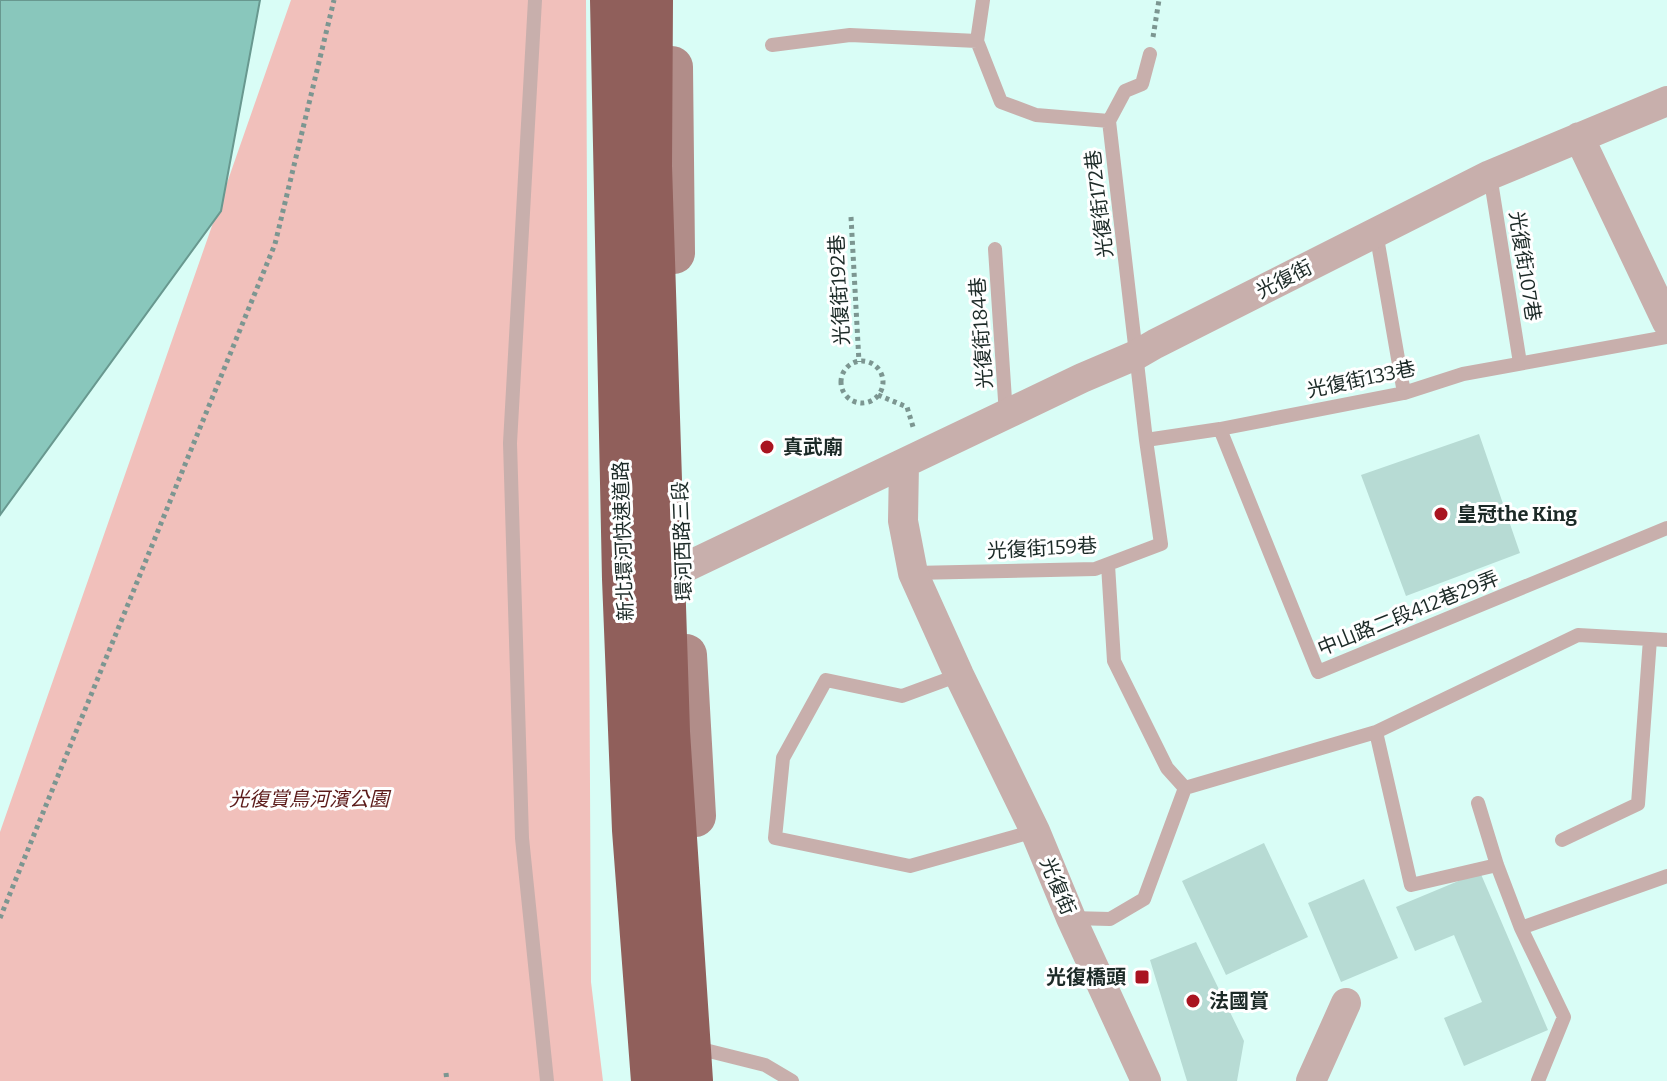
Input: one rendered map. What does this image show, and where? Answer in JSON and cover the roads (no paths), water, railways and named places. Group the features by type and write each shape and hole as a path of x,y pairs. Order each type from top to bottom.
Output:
{"highway":[{"name":"新北環河快速道路","path":"612,0 624,579 634,830 653,1081"},
{"name":"新北環河快速道路","path":"651,0 650,166 668,732 704,1071"}],"main road":[{"path":"631,0 631,243 640,669 666,1081"},
{"name":"環河西路三段","path":"672,0 682,569 704,1071"}],"street":[{"name":"光復街","path":"682,569 1136,355 1490,175 1667,101"},
{"path":"1579,137 1667,322"},
{"name":"光復街","path":"913,460 903,521 913,573 1035,831 1071,918 1146,1081"},
{"path":"1311,1081 1346,1003"}],"lane":[{"path":"535,0 510,443 522,838 547,1081"},
{"name":"光復街172巷","path":"983,0 977,41 1001,102 1036,115 1109,121 1136,355"},
{"path":"772,45 850,35 977,41"},
{"path":"1109,121 1125,91 1142,84 1150,54"},
{"name":"光復街107巷","path":"1490,175 1520,363"},
{"path":"1376,232 1404,393"},
{"name":"光復街184巷","path":"995,249 1006,415"},
{"name":"光復街133巷","path":"1146,440 1220,429 1404,393 1463,374 1667,337"},
{"path":"1136,355 1146,440"},
{"name":"中山路二段412巷29弄","path":"1220,429 1318,672 1667,528"},
{"name":"光復街159巷","path":"913,573 1095,569 1161,544 1146,440"},
{"path":"1108,565 1114,661 1167,768 1185,788"},
{"path":"1185,788 1376,732 1578,635 1667,640"},
{"path":"1562,840 1638,804 1650,639"},
{"path":"959,675 902,696 826,680 783,758 775,838 910,866 1035,831"},
{"path":"1376,732 1411,885 1497,865"},
{"path":"1071,918 1110,919 1144,899 1185,788"},
{"path":"1478,803 1521,928 1564,1017 1538,1081"},
{"path":"1521,928 1667,876"},
{"path":"704,1071 765,1065 792,1081"}],"place":[{"name":"真武廟","path":"767,447"},
{"name":"皇冠the King","path":"1441,514"},
{"name":"光復橋頭","path":"1142,977"},
{"name":"法國賞","path":"1193,1001"}],"park label":[{"name":"光復賞鳥河濱公園","path":"309,799"}]}
